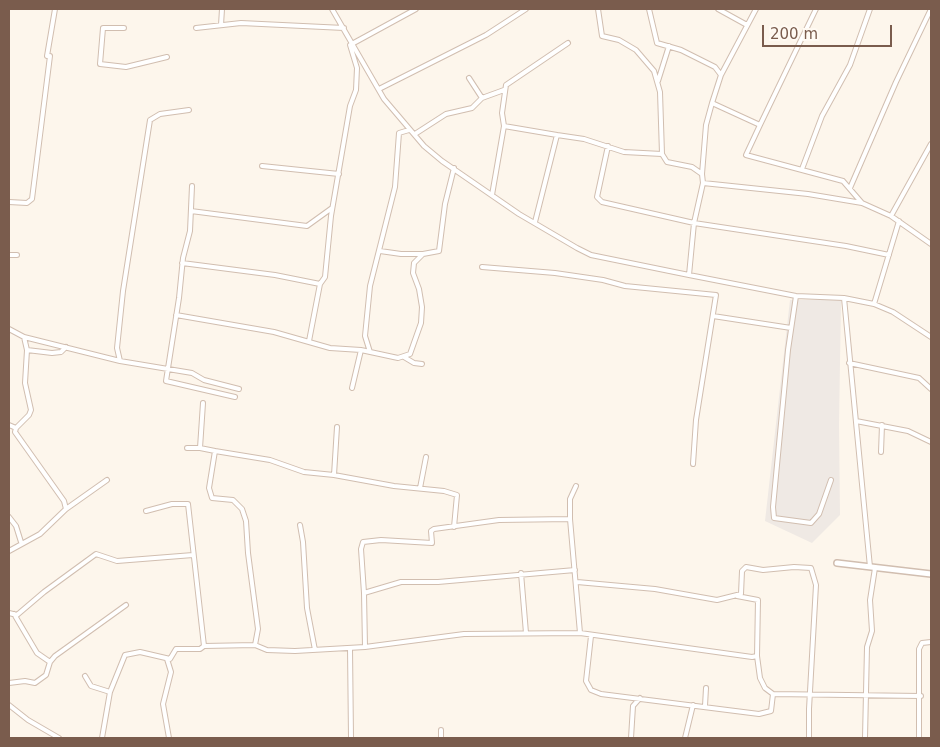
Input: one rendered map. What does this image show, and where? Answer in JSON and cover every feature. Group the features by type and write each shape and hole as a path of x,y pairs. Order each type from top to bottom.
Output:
{"street":[{"path":"9,202 27,203 32,199 55,9"},
{"path":"221,25 222,9"},
{"path":"332,9 384,99 424,146 492,195 591,255 796,296 844,298 874,304 893,312 931,336"},
{"path":"309,341 320,284 325,277 332,208 350,106 356,90 357,68 350,45 352,42 416,9"},
{"path":"379,89 486,34 526,9"},
{"path":"598,9 603,30 602,36 619,40 636,50 654,71 658,81 662,154 667,162 692,167 702,174"},
{"path":"649,9 657,43 669,46 715,67 724,69"},
{"path":"718,9 747,25"},
{"path":"689,276 694,224 702,183 706,125 721,75 756,9"},
{"path":"816,9 746,155 843,181 862,203"},
{"path":"802,169 822,116 850,65 870,9"},
{"path":"850,188 896,82 931,9"},
{"path":"196,28 240,23 344,28"},
{"path":"124,28 103,28 100,64 126,67 167,57"},
{"path":"492,195 504,126 504,90 506,84 568,44"},
{"path":"658,81 669,46"},
{"path":"715,67 721,75"},
{"path":"357,68 369,71"},
{"path":"468,78 482,98"},
{"path":"414,134 446,114 472,108 482,98 504,90"},
{"path":"712,103 760,125"},
{"path":"120,361 117,348 123,291 150,120 160,114 189,110"},
{"path":"504,126 584,139 624,152 662,154"},
{"path":"370,352 365,336 370,286 396,187 399,133 409,130"},
{"path":"535,222 557,135"},
{"path":"892,216 931,144"},
{"path":"608,146 597,197 602,202 694,224 846,246 889,255"},
{"path":"262,166 339,174"},
{"path":"380,251 401,254 423,254 439,251 445,204 454,168"},
{"path":"702,183 808,194 862,203 892,216 931,244"},
{"path":"192,186 190,231 182,263 166,381 235,397"},
{"path":"191,211 308,226 332,208"},
{"path":"874,304 899,221"},
{"path":"9,254 17,255"},
{"path":"176,315 274,332 330,348 361,350 398,358 404,357 410,354 421,323 422,306 419,289 413,273 414,263 423,254"},
{"path":"182,263 276,274 320,284"},
{"path":"482,267 555,272 603,280 625,286 716,295 696,420 693,464"},
{"path":"796,296 791,328 773,507 774,518 811,523 819,514 831,480"},
{"path":"844,298 849,363 873,568 870,600 872,631 867,646 865,738"},
{"path":"713,316 791,328"},
{"path":"9,329 24,337 120,361 168,371 192,373 204,380 239,389"},
{"path":"24,337 27,350 25,383 30,415 16,428 15,432 64,501 66,509"},
{"path":"27,350 52,354 61,352 66,347"},
{"path":"352,388 361,350"},
{"path":"404,357 414,363 422,364"},
{"path":"849,363 919,378 931,389"},
{"path":"200,448 203,403"},
{"path":"856,421 882,425 914,434 931,442"},
{"path":"9,425 16,428"},
{"path":"881,452 882,425"},
{"path":"334,475 337,427"},
{"path":"187,448 200,448 270,460 304,472 457,495 454,526"},
{"path":"215,451 210,488 212,498 233,500 242,509 246,521 258,630 255,645"},
{"path":"420,488 426,457"},
{"path":"9,551 21,542 40,534 66,509 107,480"},
{"path":"576,486 570,499 570,519 580,633"},
{"path":"146,511 172,504 188,504 193,555 197,569 204,646"},
{"path":"9,517 16,526 21,542"},
{"path":"366,647 361,549 363,542 381,540 432,544 432,530 454,526 499,520 570,519"},
{"path":"300,524 306,608 315,650"},
{"path":"9,613 14,614 31,605 44,592 96,554 117,561 193,555"},
{"path":"837,563 931,574"},
{"path":"577,582 656,589 717,600 737,596 742,593 742,571 746,567 764,570 784,567 811,568 816,585 809,738"},
{"path":"364,593 401,582 438,582 520,573 575,570"},
{"path":"520,573 526,633"},
{"path":"737,596 758,600 758,656 762,684 773,694 921,696"},
{"path":"9,683 24,681 35,683 46,675 50,662 79,638 126,605"},
{"path":"14,614 37,652 50,662"},
{"path":"102,738 110,692 125,655 140,652 170,659 176,649 200,649 204,646 255,645 267,650 315,650 366,647 464,634 580,633 591,636 670,644 752,657 758,656"},
{"path":"591,636 586,681 588,687 601,694 705,706 746,713 770,712 773,694"},
{"path":"919,738 921,696 919,650 922,643 931,642"},
{"path":"350,648 351,738"},
{"path":"167,659 171,672 162,704 169,738"},
{"path":"85,676 92,686 110,692"},
{"path":"705,706 706,688"},
{"path":"631,738 633,706 640,698"},
{"path":"9,705 28,720 59,738"},
{"path":"685,738 693,705"},
{"path":"441,730 441,738"}],"shaded area":[{"path":"790,300 841,300 840,515 812,543 765,521"}]}
